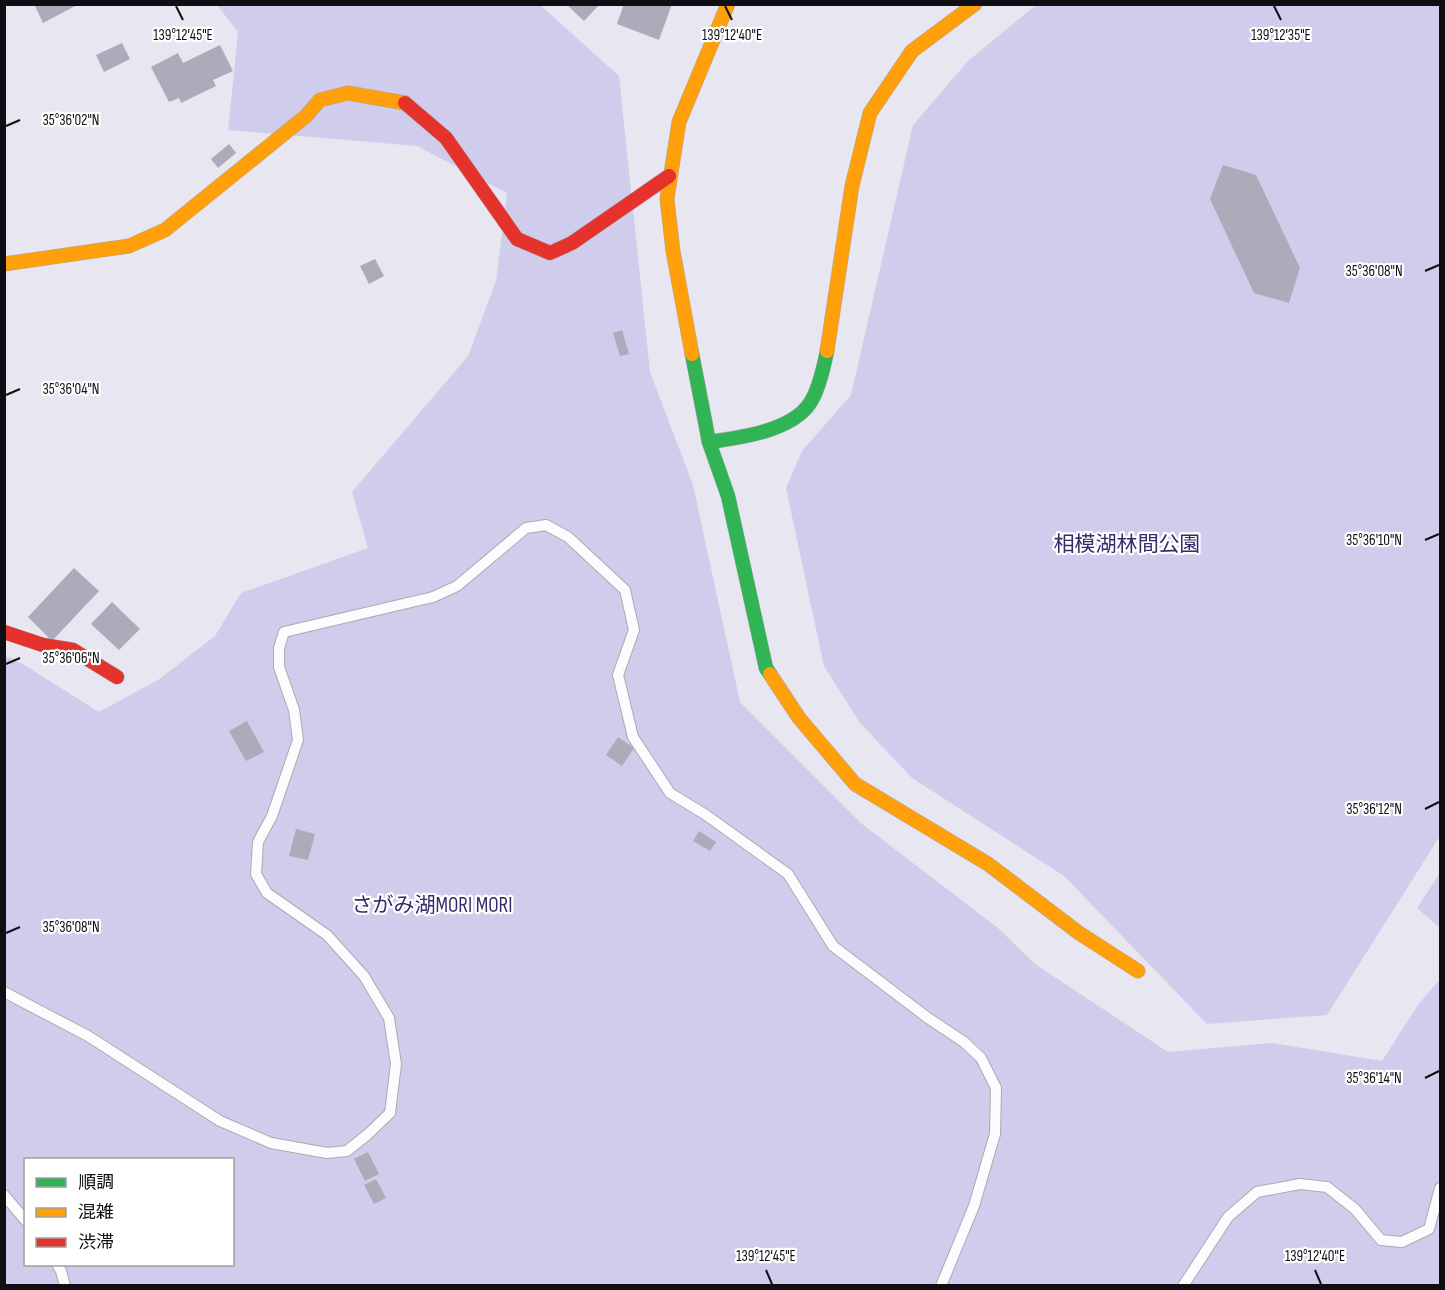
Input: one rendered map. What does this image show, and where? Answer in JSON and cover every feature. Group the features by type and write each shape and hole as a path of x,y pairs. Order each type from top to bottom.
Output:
{"street":[{"path":"728,4 679,122 667,199 673,250 709,442 728,496 766,668 799,718 855,784 988,864 1079,933 1138,971"},
{"path":"709,442 745,437 788,423 810,404 824,366 852,186 870,113 912,51 975,4"},
{"path":"4,264 129,246 165,230 306,116 320,100 348,93 405,103 446,138 518,239 550,253 572,243 669,176"},
{"path":"4,632 43,645 72,650 117,677"}],"lane":[{"path":"4,992 88,1036 220,1121 272,1143 327,1153 347,1151 367,1135 390,1113 396,1065 388,1018 364,976 327,935 267,893 256,874 258,842 272,816 298,740 294,710 279,667 279,648 284,632 433,597 457,586 526,528 546,525 568,537 625,590 634,630 618,675 633,737 670,793 706,815 788,874 833,946 928,1018 964,1042 981,1058 996,1088 995,1134 974,1206 941,1286"},
{"path":"1183,1286 1228,1217 1257,1192 1300,1184 1327,1187 1355,1209 1381,1240 1402,1242 1429,1229 1440,1188"},
{"path":"4,1195 24,1219"},
{"path":"58,1266 65,1286"}],"green space":[{"name":"相模湖林間公園","path":"1040,4 1440,5 1440,836 1327,1015 1207,1024 1064,876 912,778 860,723 824,666 786,488 802,451 851,395 913,125 968,61"},
{"name":"さがみ湖MORI MORI","path":"217,5 540,5 619,76 650,372 693,485 740,702 862,824 998,928 1035,964 1168,1052 1272,1043 1382,1061 1418,1005 1440,979 1440,1285 5,1285 4,655 26,666 99,712 158,680 215,636 241,593 368,548 352,492 468,356 496,281 507,193 417,146 228,130 238,32"},
{"path":"1440,873 1440,928 1417,908"}],"building":[{"path":"34,4 79,4 43,23"},
{"path":"566,4 600,4 584,21"},
{"path":"624,4 672,4 659,40 617,24"},
{"path":"122,43 130,59 104,72 96,55"},
{"path":"220,45 233,71 213,80 216,86 181,103 179,98 169,102 151,67 178,53 183,63"},
{"path":"229,144 236,153 218,168 211,159"},
{"path":"1223,165 1256,175 1300,268 1289,303 1254,293 1210,199"},
{"path":"375,259 384,276 369,284 360,266"},
{"path":"622,330 629,354 620,356 613,333"},
{"path":"74,568 99,591 52,641 28,617"},
{"path":"112,602 140,629 119,650 91,624"},
{"path":"247,721 264,752 246,761 229,731"},
{"path":"618,737 634,748 622,766 606,755"},
{"path":"296,829 315,834 308,860 289,856"},
{"path":"699,831 716,842 710,851 693,841"},
{"path":"368,1152 379,1174 365,1181 354,1159"},
{"path":"376,1179 386,1198 374,1204 364,1185"}],"traffic: fast":[{"path":"692,354 709,442 764,432 802,413 816,392 827,351"},
{"path":"709,442 728,496 766,668 770,674"}],"traffic: slow":[{"path":"692,354 673,251 667,199 679,122 728,4"},
{"path":"827,351 852,186 870,113 912,51 975,4"},
{"path":"4,264 129,246 165,230 306,116 320,100 348,93 405,103"},
{"path":"770,674 799,718 855,784 988,864 1079,933 1138,971"}],"traffic: jam":[{"path":"405,103 446,138 517,239 550,253 572,243 669,176"},
{"path":"4,632 43,645 73,650 117,677"}]}
